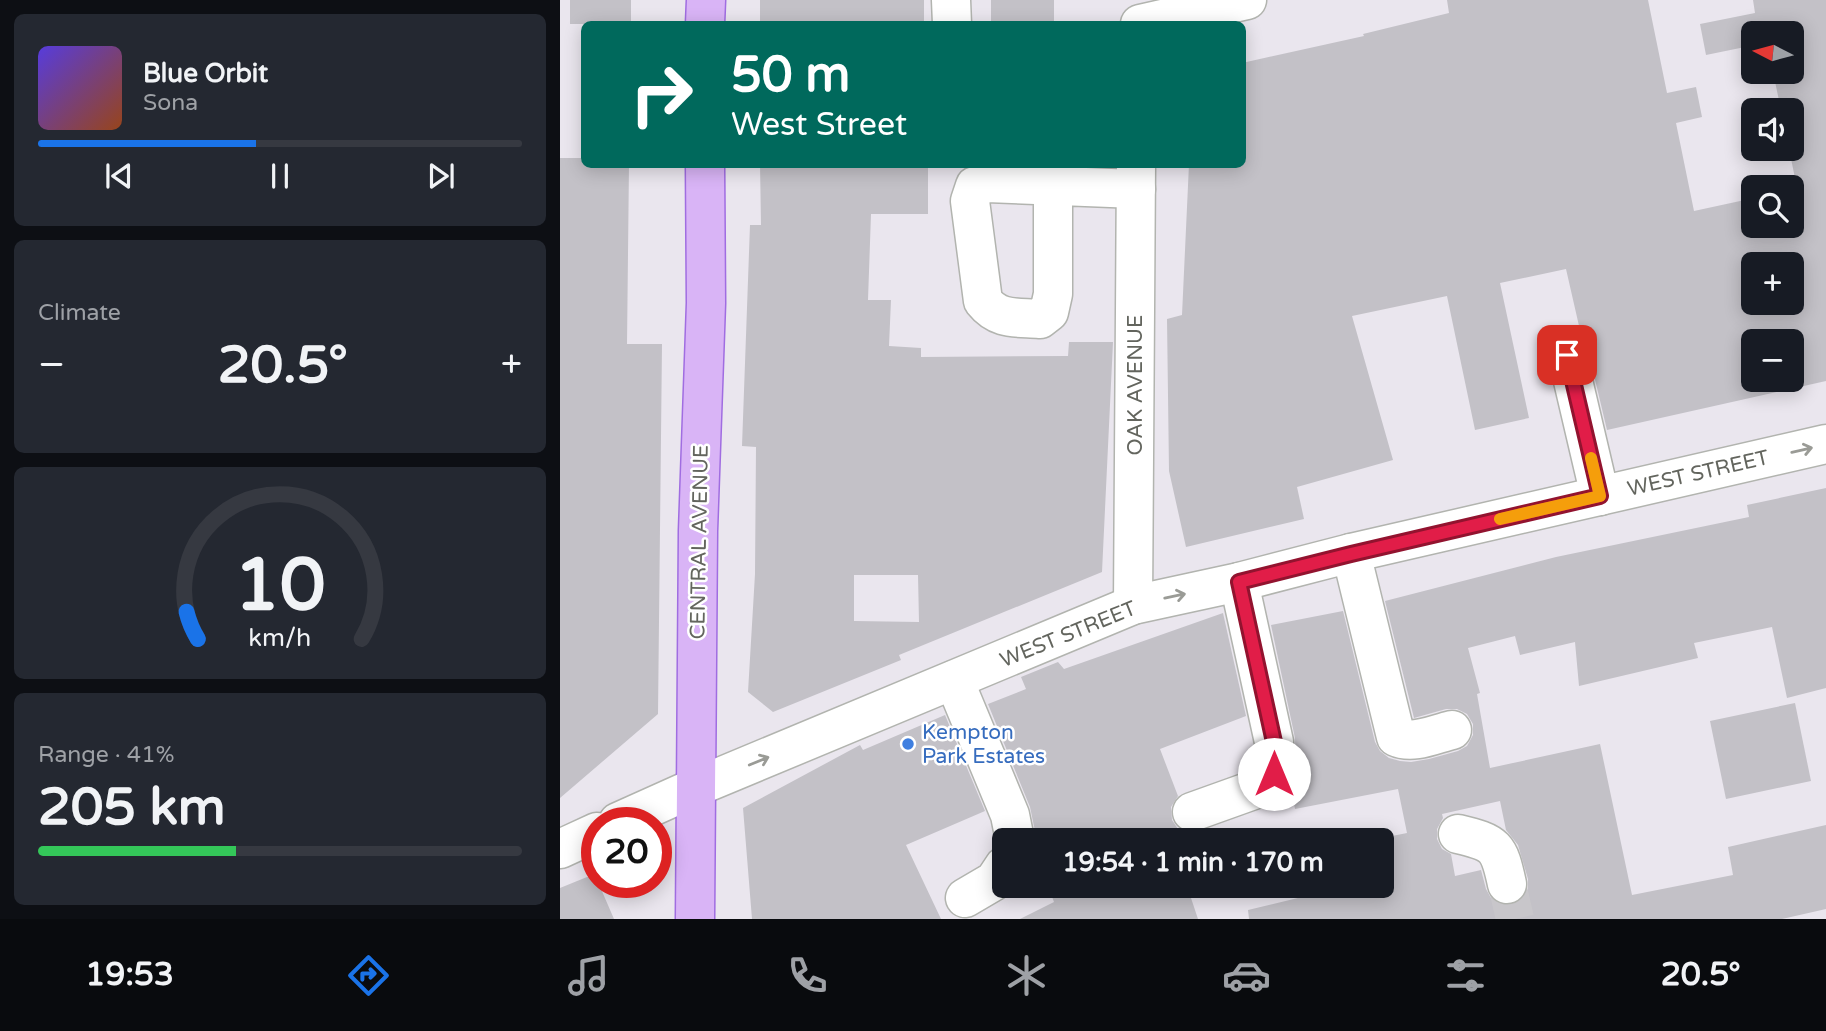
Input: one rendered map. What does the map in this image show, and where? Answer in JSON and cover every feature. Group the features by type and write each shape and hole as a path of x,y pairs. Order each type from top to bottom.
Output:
{"main road":[{"path":"705,21 706,0"},
{"name":"CENTRAL AVENUE","path":"695,919 698,531 706,303 705,168"}],"street":[{"path":"951,0 952,21"},
{"path":"1136,0 1138,21"},
{"path":"1152,21 1247,0"},
{"path":"1053,186 1136,177"},
{"name":"OAK AVENUE","path":"1133,605 1136,177"},
{"path":"1567,355 1600,496"},
{"name":"WEST STREET","path":"651,807 1133,605 1826,444"},
{"path":"1351,554 1396,737 1410,740 1452,730"},
{"path":"1192,812 1259,788 1274,774 1274,742 1239,582"},
{"path":"954,680 1010,815 1013,828"},
{"path":"1458,834 1481,840 1496,849 1501,857 1507,884"},
{"path":"560,849 581,839"},
{"path":"965,898 992,882"}],"building":[{"path":"570,0 631,0 631,21 581,21 581,24 570,24"},
{"path":"760,0 924,0 924,21 760,21"},
{"path":"991,0 1054,0 1054,21 991,21"},
{"path":"1447,0 1648,0 1667,93 1696,87 1702,117 1676,123 1694,211 1741,201 1741,238 1804,238 1804,175 1794,175 1791,161 1804,161 1804,98 1778,98 1776,84 1804,84 1804,21 1741,21 1741,48 1706,55 1700,24 1755,13 1753,0 1826,0 1826,381 1804,386 1804,329 1741,329 1741,392 1777,392 1607,430 1566,269 1500,283 1529,418 1475,430 1447,296 1352,316 1393,460 1297,487 1304,519 1186,547 1169,471 1167,319 1182,315 1189,168 1246,168 1246,62 1364,36 1363,34 1449,13"},
{"path":"560,158 581,158 581,168 629,168 627,344 662,344 658,714 560,798"},
{"path":"760,168 928,168 928,214 871,214 868,300 891,300 889,346 921,348 921,357 1068,356 1069,342 1113,342 1102,572 899,655 901,660 773,712 748,692 755,574 756,447 742,446 750,225 761,225","holes":["854,575 918,575 919,622 854,621"]},
{"path":"1826,488 1826,688 1787,698 1772,627 1694,643 1698,658 1579,686 1575,642 1520,655 1515,636 1468,648 1480,693 1477,694 1490,768 1600,744 1632,895 1733,875 1728,847 1826,825 1826,909 1782,919 1249,919 1248,910 1298,898 1394,898 1394,836 1407,833 1398,789 1295,809 1291,788 1296,774 1295,738 1271,625 1343,611 1375,742 1380,751 1389,758 1400,761 1429,759 1467,746 1473,735 1473,724 1467,714 1457,709 1446,709 1414,718 1385,601 1556,557 1749,517 1747,505","holes":["1500,801 1506,830 1518,845 1528,879 1528,890 1522,900 1511,905 1500,905 1491,898 1486,889 1481,870 1455,876 1451,854 1442,849 1437,839 1437,829 1443,818 1442,814"]},
{"path":"1223,613 1246,716 1160,749 1178,796 1171,807 1172,820 1177,828 1034,828 1030,807 988,704 1026,689 1021,677 1058,662 1064,669"},
{"path":"1795,703 1811,781 1726,799 1710,721"},
{"path":"945,715 985,811 906,845 941,919 752,919 743,808 860,745 863,750"},
{"path":"581,879 581,898 605,898 614,919 560,919 560,888"},
{"path":"1052,898 1191,898 1198,919 1020,919 1054,902"}],"tunnel":[{"path":"1507,884 1515,919"}],"slow traffic":[{"path":"1500,519 1600,496 1591,458"}],"place":[{"name":"Kempton Park Estates","path":"908,744"}],"route":[{"path":"1274,774 1274,742 1239,582 1600,496 1567,355"}]}
